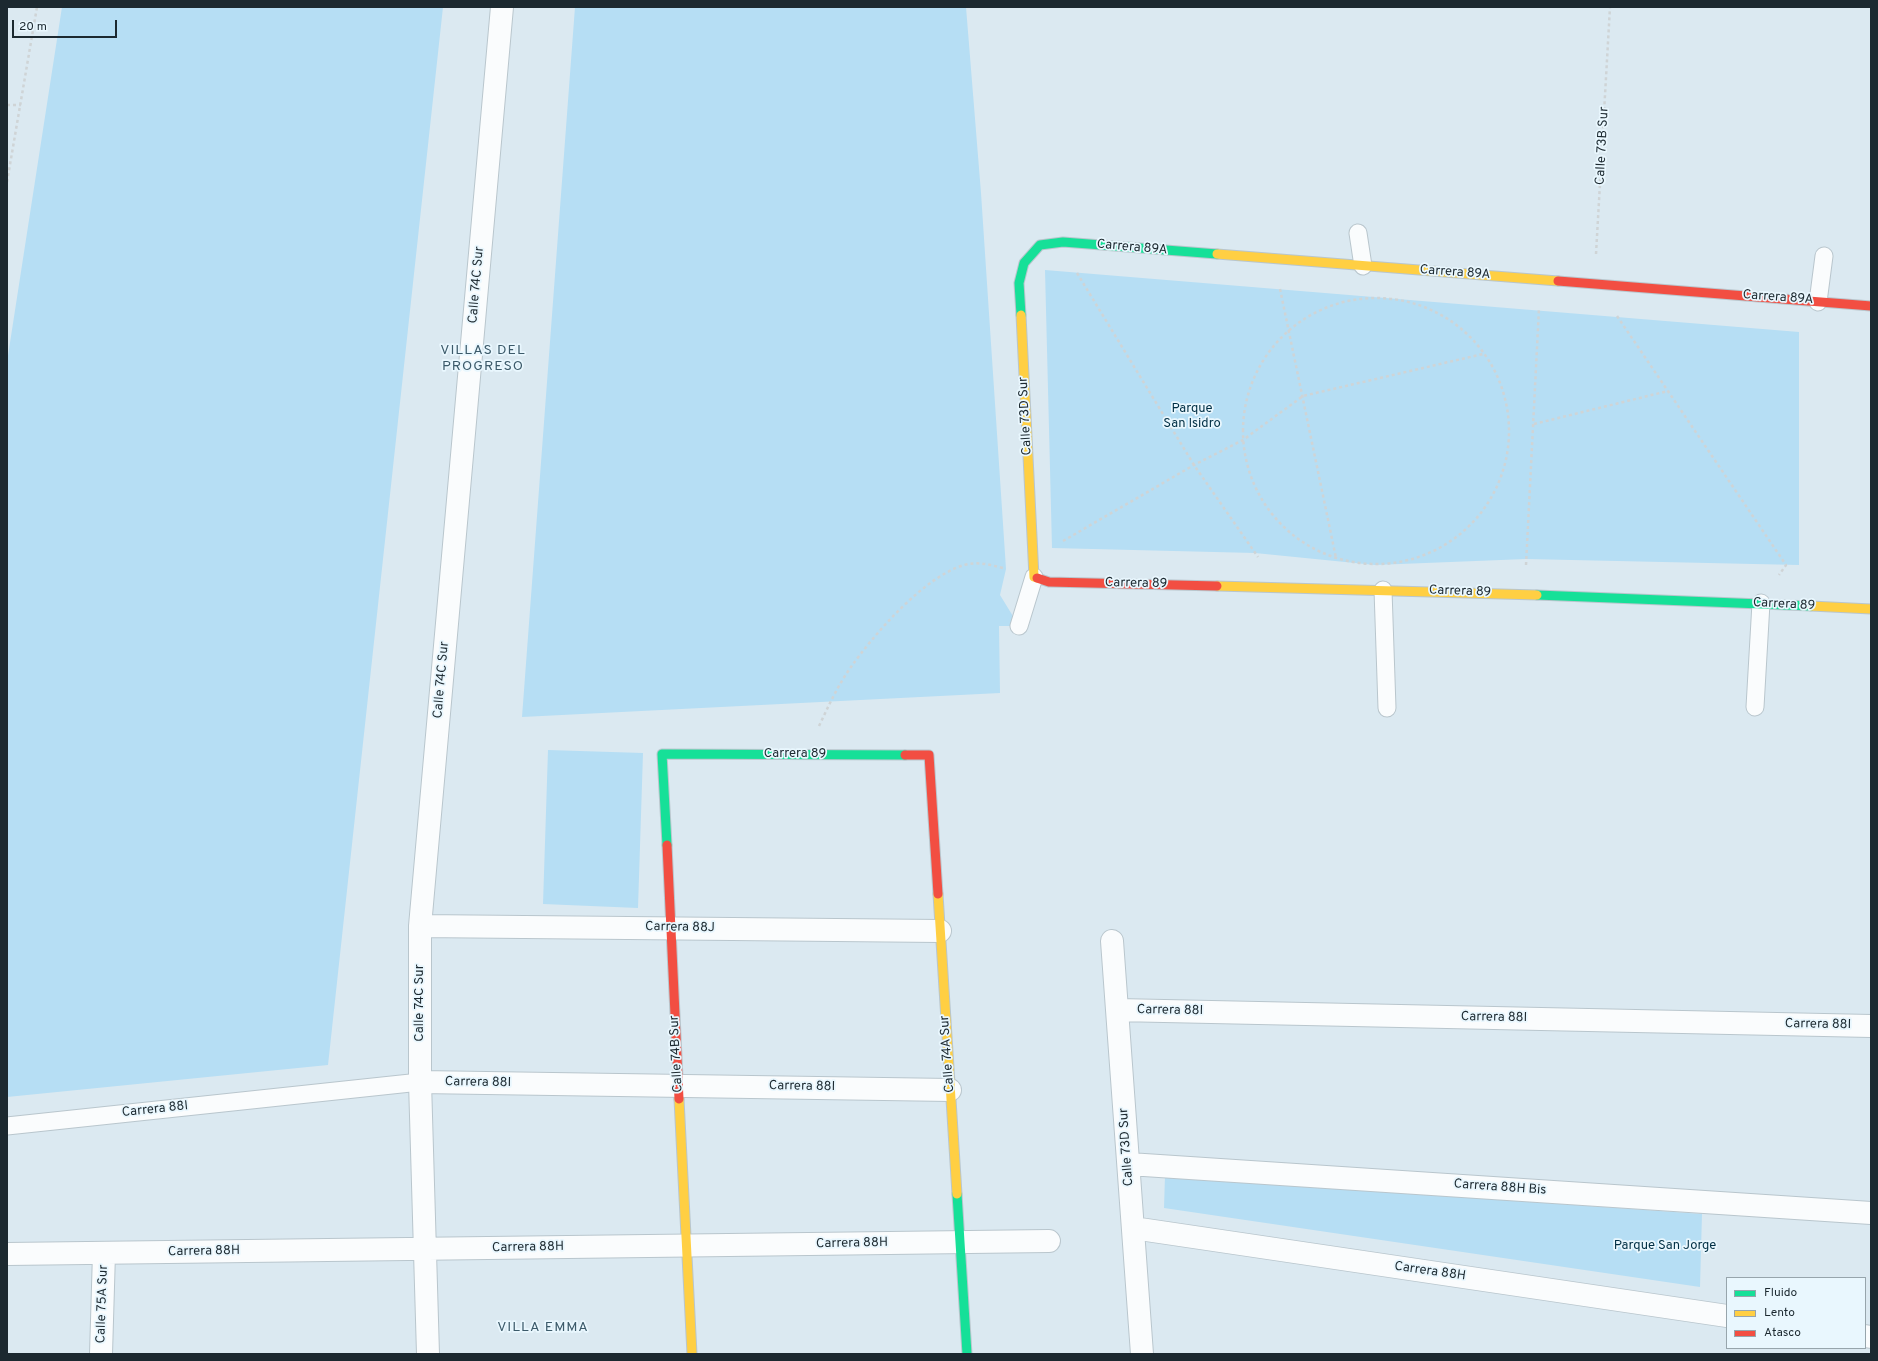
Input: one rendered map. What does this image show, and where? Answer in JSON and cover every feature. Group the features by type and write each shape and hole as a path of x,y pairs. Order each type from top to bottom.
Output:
{"street":[{"name":"Calle 74C Sur","path":"428,1354 420,1082 420,926 502,7"},
{"name":"Carrera 89A","path":"1040,245 1063,242 1871,306"},
{"name":"Calle 73D Sur","path":"1040,245 1024,262 1019,283 1041,580"},
{"name":"Carrera 89","path":"1041,580 1761,603 1871,609"},
{"name":"Carrera 89","path":"662,754 929,755"},
{"name":"Calle 74B Sur","path":"662,754 692,1354"},
{"name":"Calle 74A Sur","path":"929,755 967,1354"},
{"name":"Carrera 88J","path":"420,926 940,931"},
{"name":"Calle 73D Sur","path":"1112,941 1142,1354"},
{"name":"Carrera 88I","path":"1117,1010 1871,1026"},
{"name":"Carrera 88I","path":"420,1082 950,1090"},
{"name":"Carrera 88H Bis","path":"1129,1164 1871,1213"},
{"name":"Carrera 88H","path":"1133,1228 1726,1316"},
{"name":"Carrera 88H","path":"7,1254 1049,1241"},
{"name":"Calle 75A Sur","path":"102,1354 104,1253"}],"lane":[{"path":"1358,233 1363,266"},
{"path":"1818,302 1824,256"},
{"path":"1019,626 1041,580"},
{"path":"1383,590 1387,708"},
{"path":"1755,707 1761,603"},
{"name":"Carrera 88I","path":"7,1126 420,1082"}],"path":[{"path":"7,182 37,7"},
{"name":"Calle 73B Sur","path":"1595,284 1610,7"},
{"path":"7,104 21,104"},
{"path":"1261,258 1280,289 1342,589"},
{"path":"1076,272 1194,464 1255,553 1272,587"},
{"path":"1526,595 1526,559 1534,424 1540,280"},
{"path":"1595,284 1786,565 1761,603"},
{"path":"1390,298 1433,310 1471,336 1497,373 1510,416 1508,461 1490,503 1459,536 1420,557 1375,565 1336,558 1300,541 1271,513 1252,479 1243,440 1247,394 1267,353 1289,332 1301,320 1343,302 1390,298"},
{"path":"809,754 831,699 851,667 878,633 908,601 949,571 965,564 983,563 1041,580 1052,548 1194,464 1243,440 1303,396 1483,354"},
{"path":"1534,424 1668,392"}],"green space":[{"path":"62,7 443,7 328,1065 7,1097 7,362"},
{"path":"575,7 966,7 981,193 1006,569 1000,595 1019,626 999,626 1000,693 522,717"},
{"name":"Parque San Isidro","path":"1045,270 1799,332 1799,565 1526,559 1375,565 1255,553 1052,548"},
{"path":"548,750 643,753 638,908 543,904"},
{"name":"Parque San Jorge","path":"1165,1176 1702,1214 1700,1287 1164,1208"}],"traffic: fast":[{"path":"1021,315 1019,283 1024,263 1040,245 1063,242 1217,254"},
{"path":"1537,595 1811,606"},
{"path":"667,845 662,754 905,755"},
{"path":"957,1194 967,1354"}],"traffic: slow":[{"path":"1217,254 1558,281"},
{"path":"1021,315 1034,577 1037,578"},
{"path":"1217,586 1537,595"},
{"path":"1811,606 1871,609"},
{"path":"938,894 957,1194"},
{"path":"679,1099 692,1354"}],"traffic: jam":[{"path":"1558,281 1871,306"},
{"path":"1037,578 1049,582 1217,586"},
{"path":"905,755 929,755 938,894"},
{"path":"667,845 679,1099"}],"district":[{"name":"VILLAS DEL PROGRESO","path":"483,360"},
{"name":"VILLA EMMA","path":"543,1328"}]}
